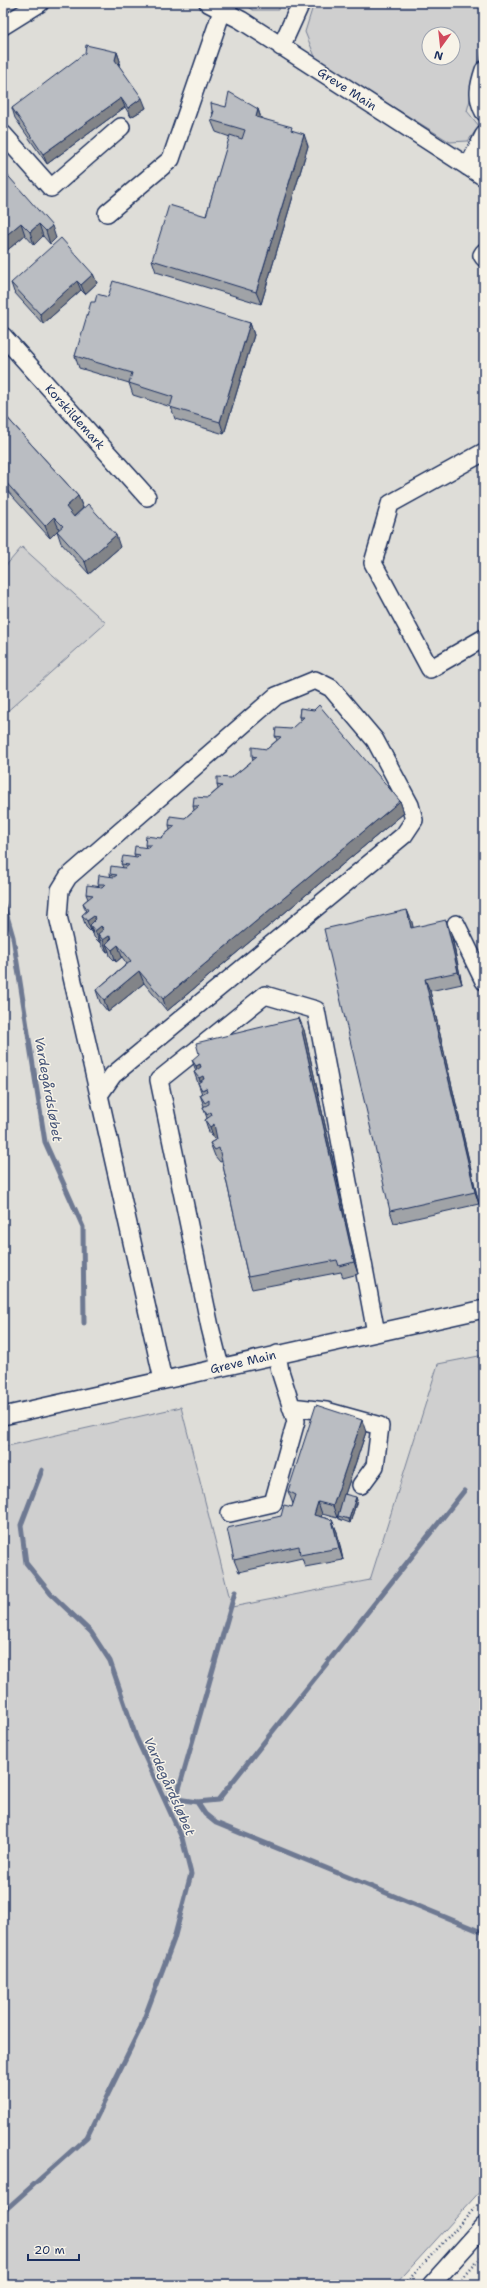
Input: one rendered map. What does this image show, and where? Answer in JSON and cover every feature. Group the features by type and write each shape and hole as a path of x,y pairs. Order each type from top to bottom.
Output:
{"street":[{"path":"3,26 40,3"},
{"path":"281,47 301,3"},
{"path":"107,213 171,159 215,7"},
{"name":"Greve Main","path":"215,7 241,20 484,177"},
{"path":"484,70 478,88 480,104 484,112"},
{"path":"3,134 51,188 121,127"},
{"path":"468,167 484,135"},
{"path":"484,252 482,255 484,258"},
{"name":"Korskildemark","path":"3,336 148,498"},
{"path":"484,452 390,504 373,564 430,669 484,638"},
{"path":"99,1095 113,1075 398,840 414,820 410,805 375,740 331,688 315,680 276,696 68,878 60,890 58,916 164,1380"},
{"path":"456,924 484,980"},
{"path":"220,1368 210,1327 159,1080 265,996 316,1010 376,1333"},
{"name":"Greve Main","path":"3,1416 484,1309"},
{"path":"230,1513 273,1503 296,1421 280,1371 278,1354"},
{"path":"291,1407 326,1411 380,1426 375,1466 361,1484"},
{"path":"430,2285 484,2226"}],"path":[{"path":"404,2285 484,2198"},
{"path":"457,2285 484,2254"}],"shaded area":[{"path":"3,3 484,3 484,1355 438,1365 370,1580 232,1607 181,1407 3,1447"},
{"path":"243,3 282,3 278,10 253,10"},
{"path":"314,3 481,3 484,8 484,46 467,111 479,126 468,141 450,142 316,59 305,32"},
{"path":"22,547 106,623 3,715 3,569"},
{"path":"484,1355 484,2187 395,2285 3,2285 3,1447 181,1407 232,1607 370,1580 438,1364"}],"building":[{"path":"86,45 117,52 115,60 142,98 128,108 121,98 43,154 12,108 85,53"},
{"path":"229,92 258,109 256,117 292,127 291,130 304,134 256,292 152,260 169,205 206,216 230,135 242,139 245,130 211,120 214,111 212,111 211,103 226,107"},
{"path":"3,170 52,226 46,231 39,224 30,232 21,223 3,238"},
{"path":"61,238 93,274 81,285 77,281 40,314 11,283"},
{"path":"113,281 250,323 220,422 170,407 173,397 129,383 132,373 75,356 91,302 95,302 97,294 108,297"},
{"path":"3,413 78,496 66,507 74,517 88,504 116,535 85,562 57,531 63,526 54,517 45,526 3,479"},
{"path":"319,705 400,801 163,999 139,971 104,1000 96,990 131,961 118,945 112,950 106,944 112,938 109,936 103,940 98,934 104,929 101,926 95,931 90,925 96,919 94,916 87,921 82,915 88,910 83,903 93,895 86,894 87,885 102,887 105,884 98,884 99,875 114,877 117,875 110,874 111,866 125,868 129,865 121,864 123,856 137,858 140,855 134,854 135,846 148,848 152,845 145,845 146,836 161,838 175,826 169,825 170,816 185,818 199,806 193,806 194,797 208,798 222,786 217,785 217,777 231,778 257,757 252,756 252,747 267,749 281,737 275,736 276,728 291,729 304,717 299,717 300,708 314,710"},
{"path":"407,910 411,928 446,920 458,972 425,979 475,1192 390,1211 324,929"},
{"path":"299,1018 354,1262 339,1266 337,1260 248,1277 219,1148 215,1150 210,1143 217,1139 214,1124 210,1127 205,1120 212,1115 211,1112 207,1115 203,1107 209,1104 209,1100 205,1103 200,1095 207,1091 206,1088 202,1090 198,1083 204,1079 203,1076 199,1078 194,1072 201,1067 200,1064 196,1066 192,1060 199,1054 196,1043"},
{"path":"316,1405 362,1420 333,1506 318,1502 314,1515 332,1520 339,1548 300,1555 299,1546 234,1560 227,1528 281,1516 284,1505 292,1507 296,1495 288,1491"},
{"path":"344,1494 356,1497 349,1519 338,1516"}],"waterway":[{"name":"Vardegårdsløbet","path":"3,902 13,937 45,1142 83,1227 84,1323"},
{"name":"Vardegårdsløbet","path":"3,2212 87,2137 141,2027 174,1939 191,1874 182,1838 136,1737 110,1661 91,1632 51,1594 26,1563 21,1525 42,1470"},
{"path":"164,1797 197,1802 218,1800 464,1491"},
{"path":"176,1799 235,1592"},
{"path":"197,1802 205,1814 216,1823 484,1933"}]}
